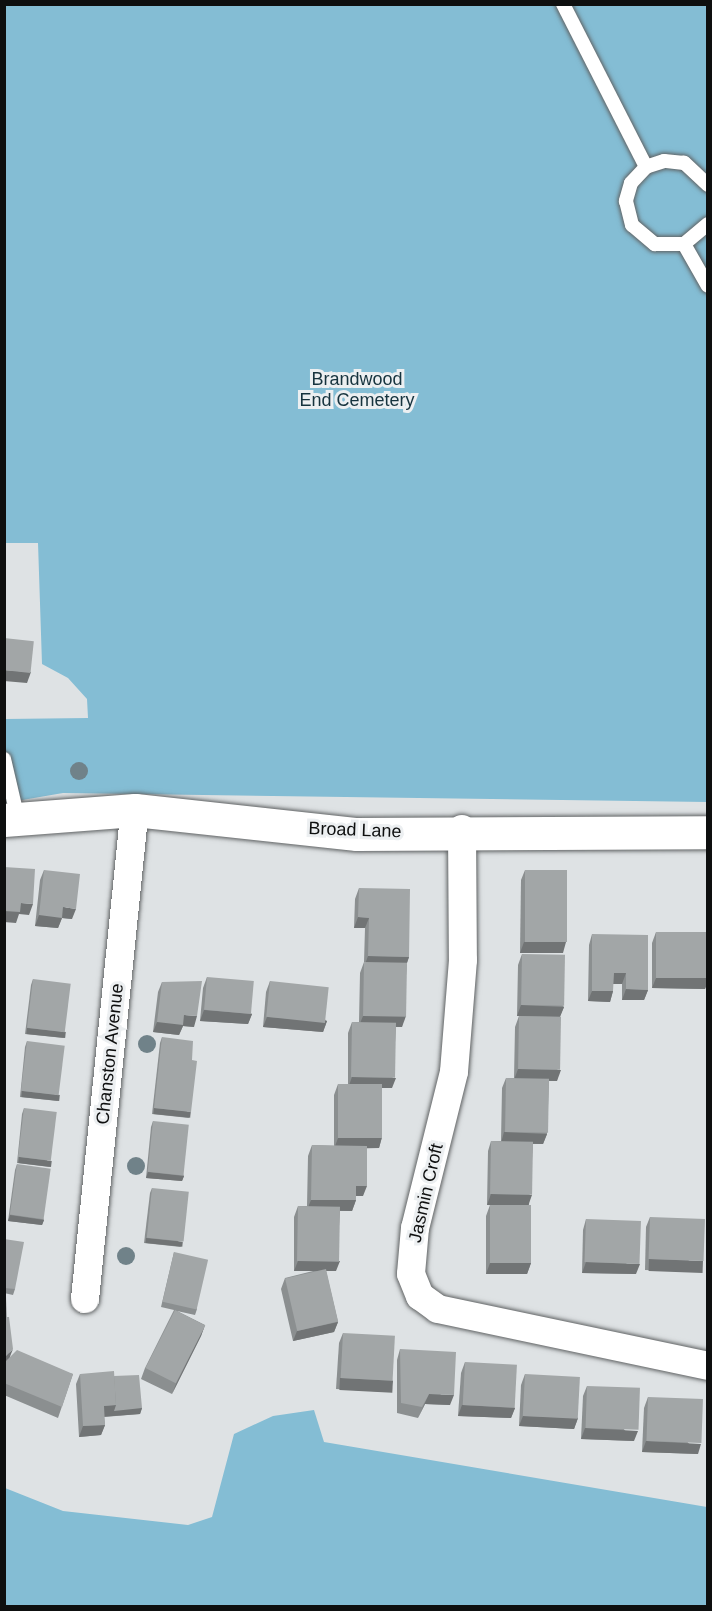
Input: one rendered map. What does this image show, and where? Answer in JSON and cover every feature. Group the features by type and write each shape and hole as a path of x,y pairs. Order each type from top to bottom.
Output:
{"street":[{"name":"Broad Lane","path":"11,820 135,810 357,834 462,829 708,832"},
{"name":"Chanston Avenue","path":"85,1299 135,810"},
{"name":"Jasmin Croft","path":"462,829 463,960 454,1072 415,1228 411,1274 420,1296 438,1309 708,1366"}],"lane":[{"path":"563,4 646,167"},
{"path":"708,185 684,163 664,161 646,167 631,183 626,201 632,225 655,244 684,244 708,224"},
{"path":"684,244 708,286"},
{"path":"4,759 11,820"}],"green space":[{"name":"Brandwood End Cemetery","path":"5,5 707,5 707,802 63,793 5,803 5,719 88,718 87,699 68,678 42,664 38,543 5,543"},
{"path":"314,1410 324,1442 707,1507 707,1606 5,1606 5,1488 63,1511 188,1525 212,1517 234,1434 273,1416"}],"building":[{"path":"4,638 34,641 30,673 4,670"},
{"path":"4,867 35,869 33,904 21,903 20,912 4,911"},
{"path":"44,870 80,874 76,909 63,907 62,918 39,915"},
{"path":"525,870 567,870 567,942 525,942"},
{"path":"359,888 410,889 409,957 368,956 369,918 358,917"},
{"path":"656,932 708,932 708,978 656,978"},
{"path":"592,934 648,935 648,990 626,989 626,973 614,973 613,991 592,991"},
{"path":"522,954 565,955 564,1006 521,1005"},
{"path":"364,962 407,963 406,1017 363,1016"},
{"path":"207,977 254,981 251,1014 204,1010"},
{"path":"33,979 71,984 65,1032 27,1028"},
{"path":"202,981 197,1016 184,1015 183,1025 157,1022 162,982"},
{"path":"270,981 329,987 325,1023 266,1017"},
{"path":"519,1016 561,1017 560,1070 518,1069"},
{"path":"352,1022 396,1023 395,1078 351,1077"},
{"path":"162,1037 193,1041 192,1060 197,1061 191,1112 154,1108"},
{"path":"27,1041 65,1046 59,1095 21,1091"},
{"path":"506,1078 549,1079 548,1133 505,1132"},
{"path":"338,1084 382,1084 382,1138 338,1138"},
{"path":"24,1108 57,1112 51,1161 18,1157"},
{"path":"153,1121 189,1125 183,1175 148,1172"},
{"path":"491,1141 533,1142 532,1195 490,1194"},
{"path":"312,1145 367,1146 367,1186 356,1186 356,1200 311,1200"},
{"path":"17,1164 51,1169 44,1219 10,1215"},
{"path":"152,1188 189,1192 184,1242 147,1238"},
{"path":"490,1205 531,1205 531,1263 490,1263"},
{"path":"298,1206 340,1207 339,1262 297,1261"},
{"path":"650,1217 705,1219 704,1261 649,1259"},
{"path":"586,1219 641,1221 639,1264 584,1262"},
{"path":"4,1239 24,1242 15,1289 4,1288"},
{"path":"174,1252 208,1260 197,1310 163,1302"},
{"path":"326,1269 338,1322 297,1331 285,1278"},
{"path":"4,1297 6,1297 7,1317 4,1317"},
{"path":"175,1310 205,1325 176,1383 145,1368"},
{"path":"4,1317 9,1317 13,1349 4,1358"},
{"path":"343,1333 395,1336 393,1381 341,1378"},
{"path":"400,1349 456,1352 454,1395 429,1394 422,1407 401,1403"},
{"path":"17,1350 73,1374 62,1407 4,1383 4,1363"},
{"path":"465,1362 517,1365 515,1408 463,1405"},
{"path":"114,1371 116,1405 104,1406 105,1425 83,1426 80,1374"},
{"path":"525,1374 580,1377 578,1419 523,1416"},
{"path":"139,1375 142,1408 114,1411 116,1405 114,1376"},
{"path":"587,1386 640,1388 639,1430 586,1428"},
{"path":"648,1397 703,1399 701,1443 646,1441"}]}
